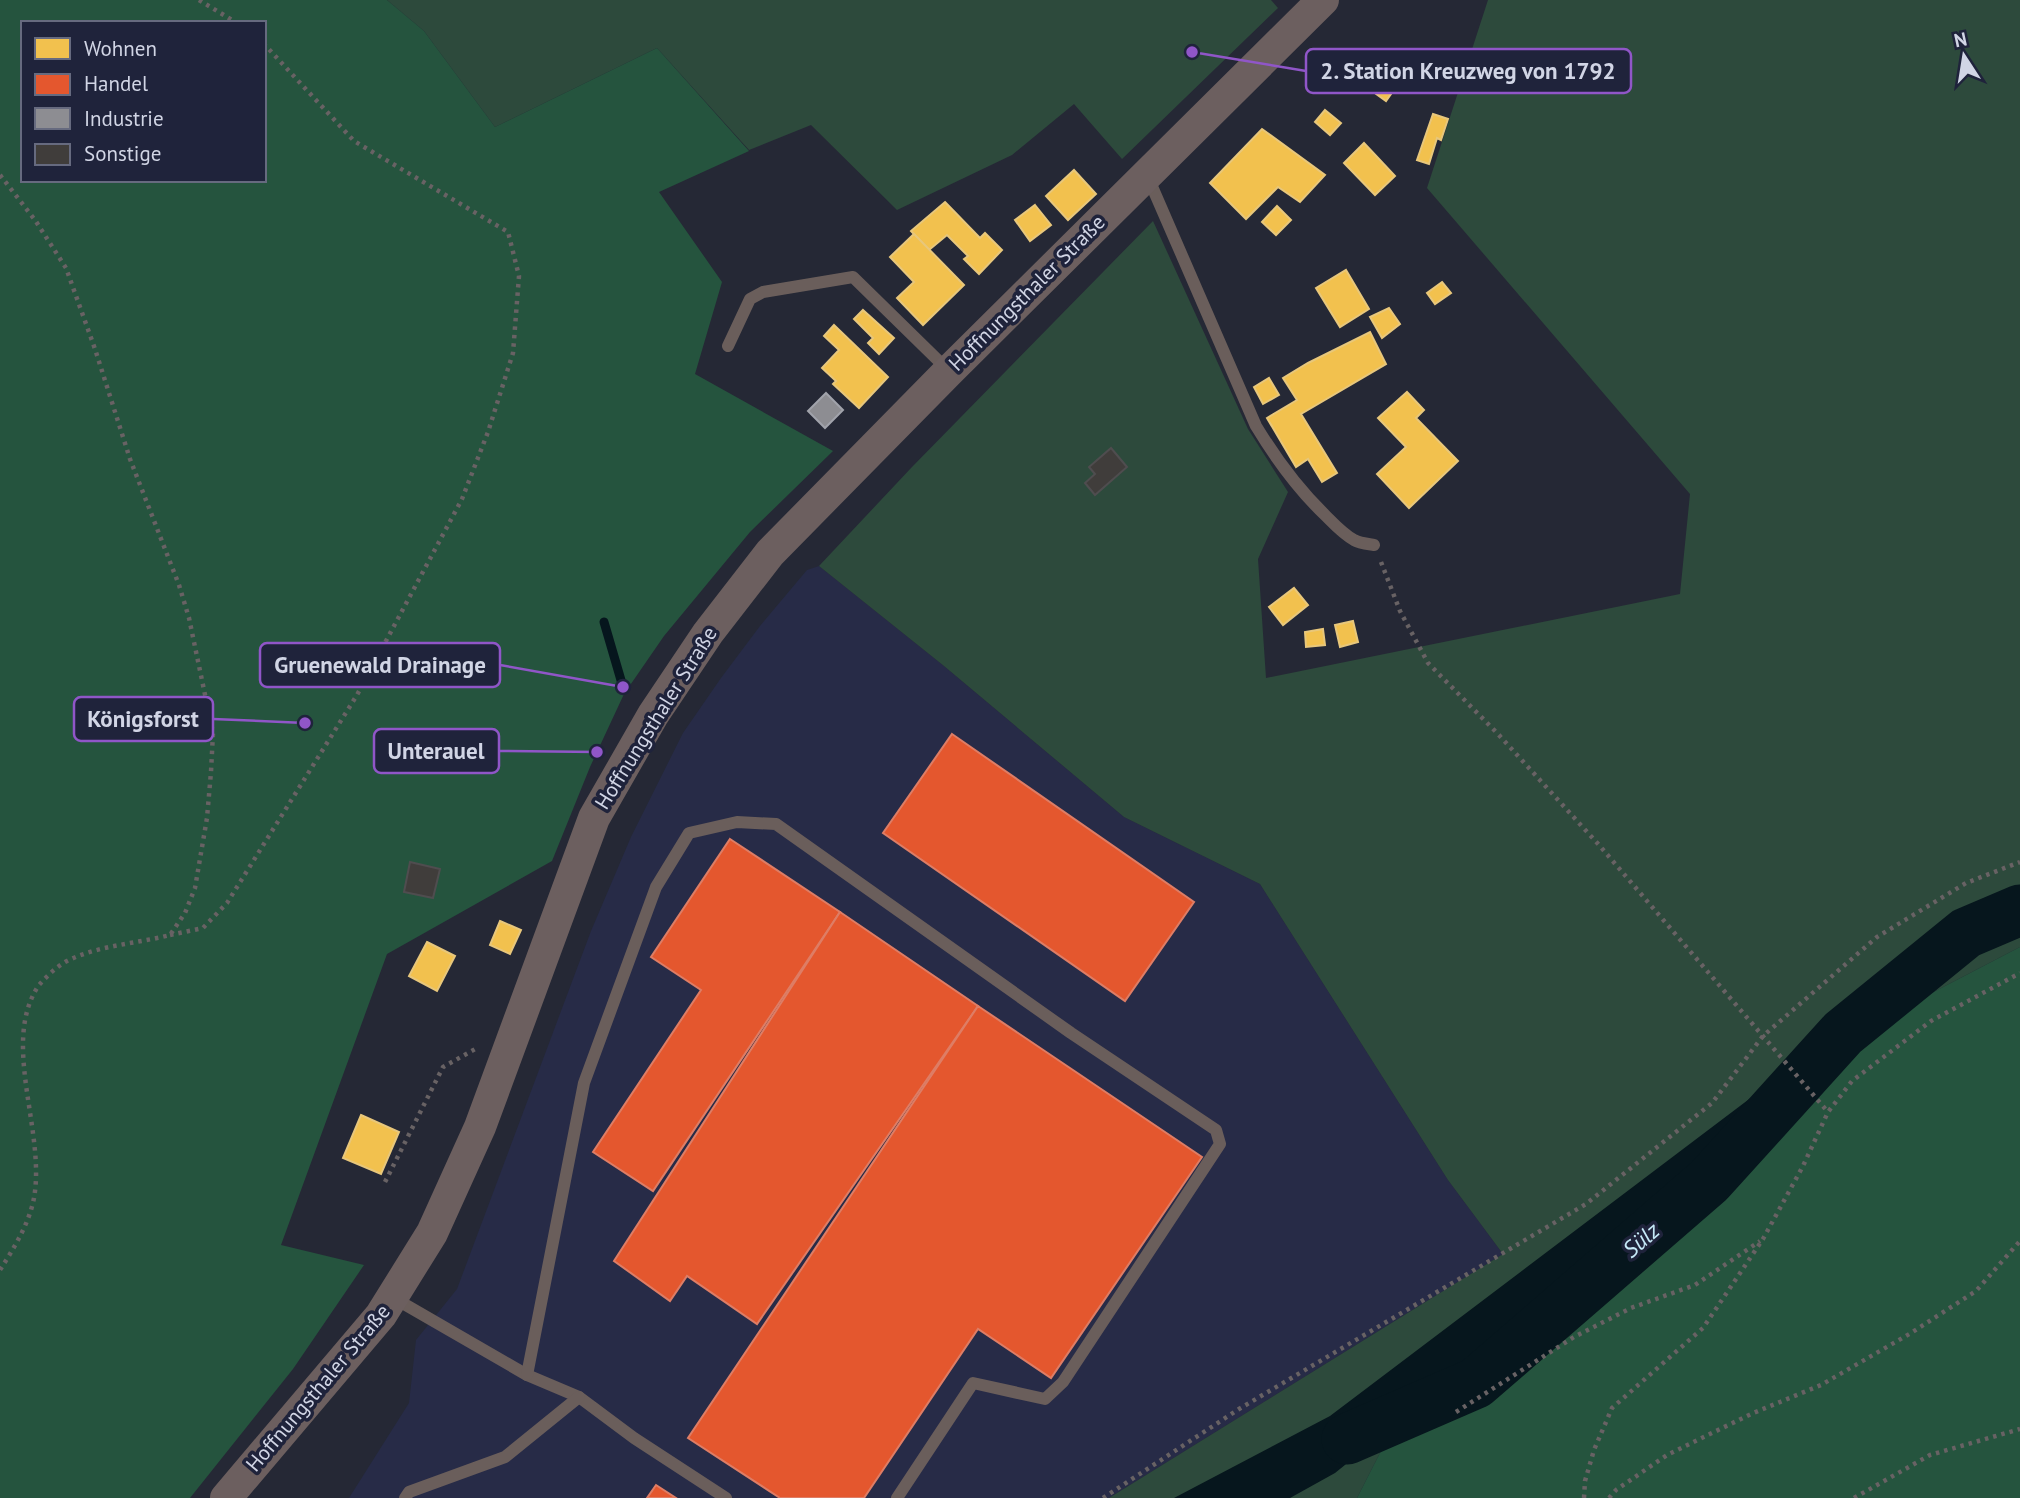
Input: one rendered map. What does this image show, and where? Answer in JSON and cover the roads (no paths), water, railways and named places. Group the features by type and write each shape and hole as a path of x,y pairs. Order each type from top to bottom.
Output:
{"main road":[{"name":"Hoffnungsthaler Straße","path":"226,1498 369,1331 432,1233 480,1127 594,818 653,715 708,633 770,553 949,371 1324,0"}],"lane":[{"path":"1147,175 1256,426 1270,449 1297,487 1336,527 1356,542 1374,545"},
{"path":"728,346 750,299 763,292 853,277 949,371"},
{"path":"527,1375 584,1083 656,887 689,833 737,822 776,824 1071,1033 1216,1130 1220,1144 1063,1382 1045,1399 973,1383 897,1498"},
{"path":"392,1297 527,1375 579,1397 634,1438 726,1498"},
{"path":"405,1498 409,1492 506,1457 579,1397"}],"waterway":[{"path":"604,622 623,687"},
{"name":"Sülz","path":"1347,1439 1476,1383 1709,1181 1843,1033 1966,933 2020,910"}],"place":[{"name":"2. Station Kreuzweg von 1792","path":"1192,52"},
{"name":"Gruenewald Drainage","path":"623,687"},
{"name":"Königsforst","path":"305,723"},
{"name":"Unterauel","path":"597,752"}]}
